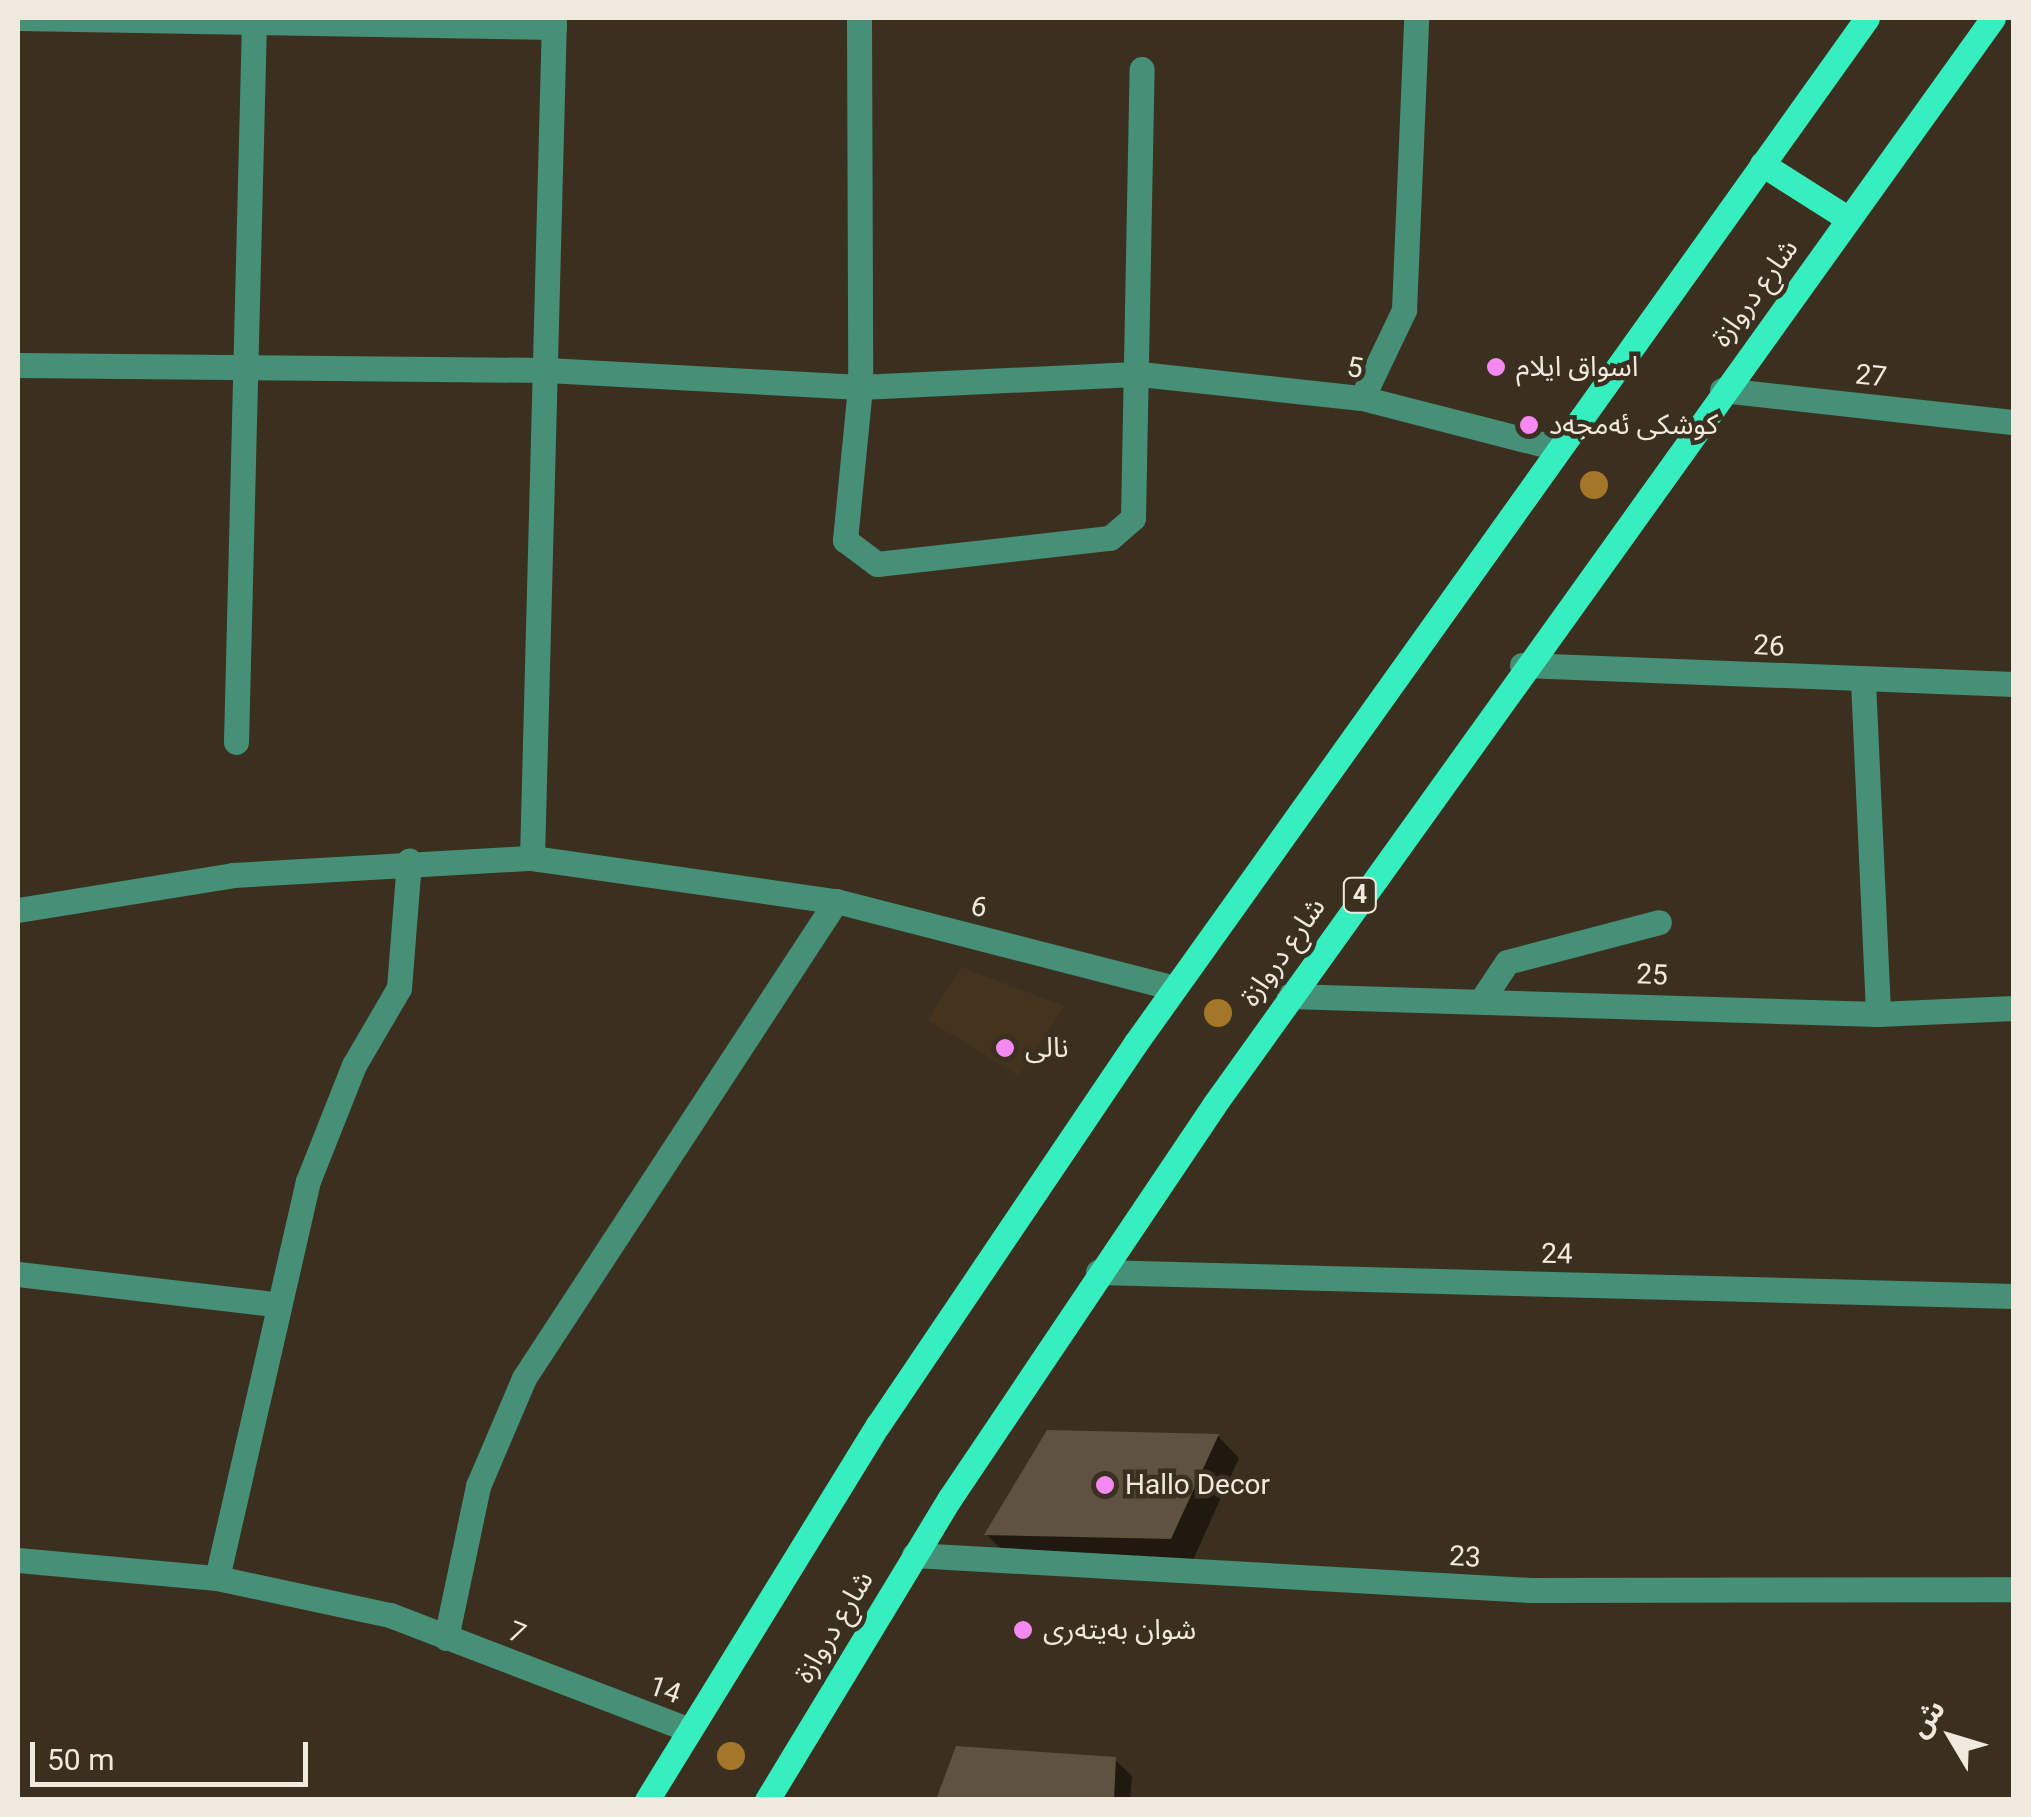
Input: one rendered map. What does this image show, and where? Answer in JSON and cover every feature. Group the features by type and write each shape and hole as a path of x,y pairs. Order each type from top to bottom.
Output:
{"main road":[{"path":"647,1800 878,1425 1174,988 1867,18"},
{"name":"شارع دروازة","path":"766,1800 914,1555 1098,1272 1522,665 1993,18"},
{"path":"1762,164 1847,218"}],"street":[{"path":"18,18 554,22 532,858"},
{"path":"859,18 860,387 845,540 877,564 1110,538 1133,518 1140,374 1142,69"},
{"path":"1362,398 1404,310 1416,18"},
{"path":"236,742 251,368 254,21"},
{"name":"5","path":"18,365 547,370 860,387 1140,374 1362,398 1557,448"},
{"name":"27","path":"1722,390 2014,422"},
{"name":"26","path":"1522,665 2014,684"},
{"path":"1863,680 1878,1014"},
{"name":"6","path":"18,910 409,860 532,858 836,901 1174,988"},
{"path":"217,1578 274,1304 308,1181 354,1065 399,988 409,860"},
{"path":"446,1638 478,1486 517,1392 836,901"},
{"path":"1482,998 1506,962 1658,922"},
{"name":"25","path":"1289,996 1482,998 1878,1014 2014,1008"},
{"name":"24","path":"1098,1272 2014,1296"},
{"path":"18,1274 274,1304"},
{"name":"23","path":"914,1555 1530,1590 2014,1589"},
{"name":"7","path":"18,1560 217,1578 390,1615 622,1707"},
{"name":"14","path":"622,1707 689,1730"}],"shaded area":[{"name":"نالی","path":"961,967 1065,1006 1019,1076 928,1020"}],"building":[{"name":"Hallo Decor","path":"1047,1430 1219,1434 1171,1539 984,1535"},
{"path":"956,1746 1116,1757 1114,1800 936,1800"}],"place":[{"name":"اسواق ایلام","path":"1496,367"},
{"name":"کوشکی ئەمجەد","path":"1529,425"},
{"name":"نالی","path":"1005,1048"},
{"name":"Hallo Decor","path":"1105,1485"},
{"name":"شوان بەیتەری","path":"1023,1630"}]}
